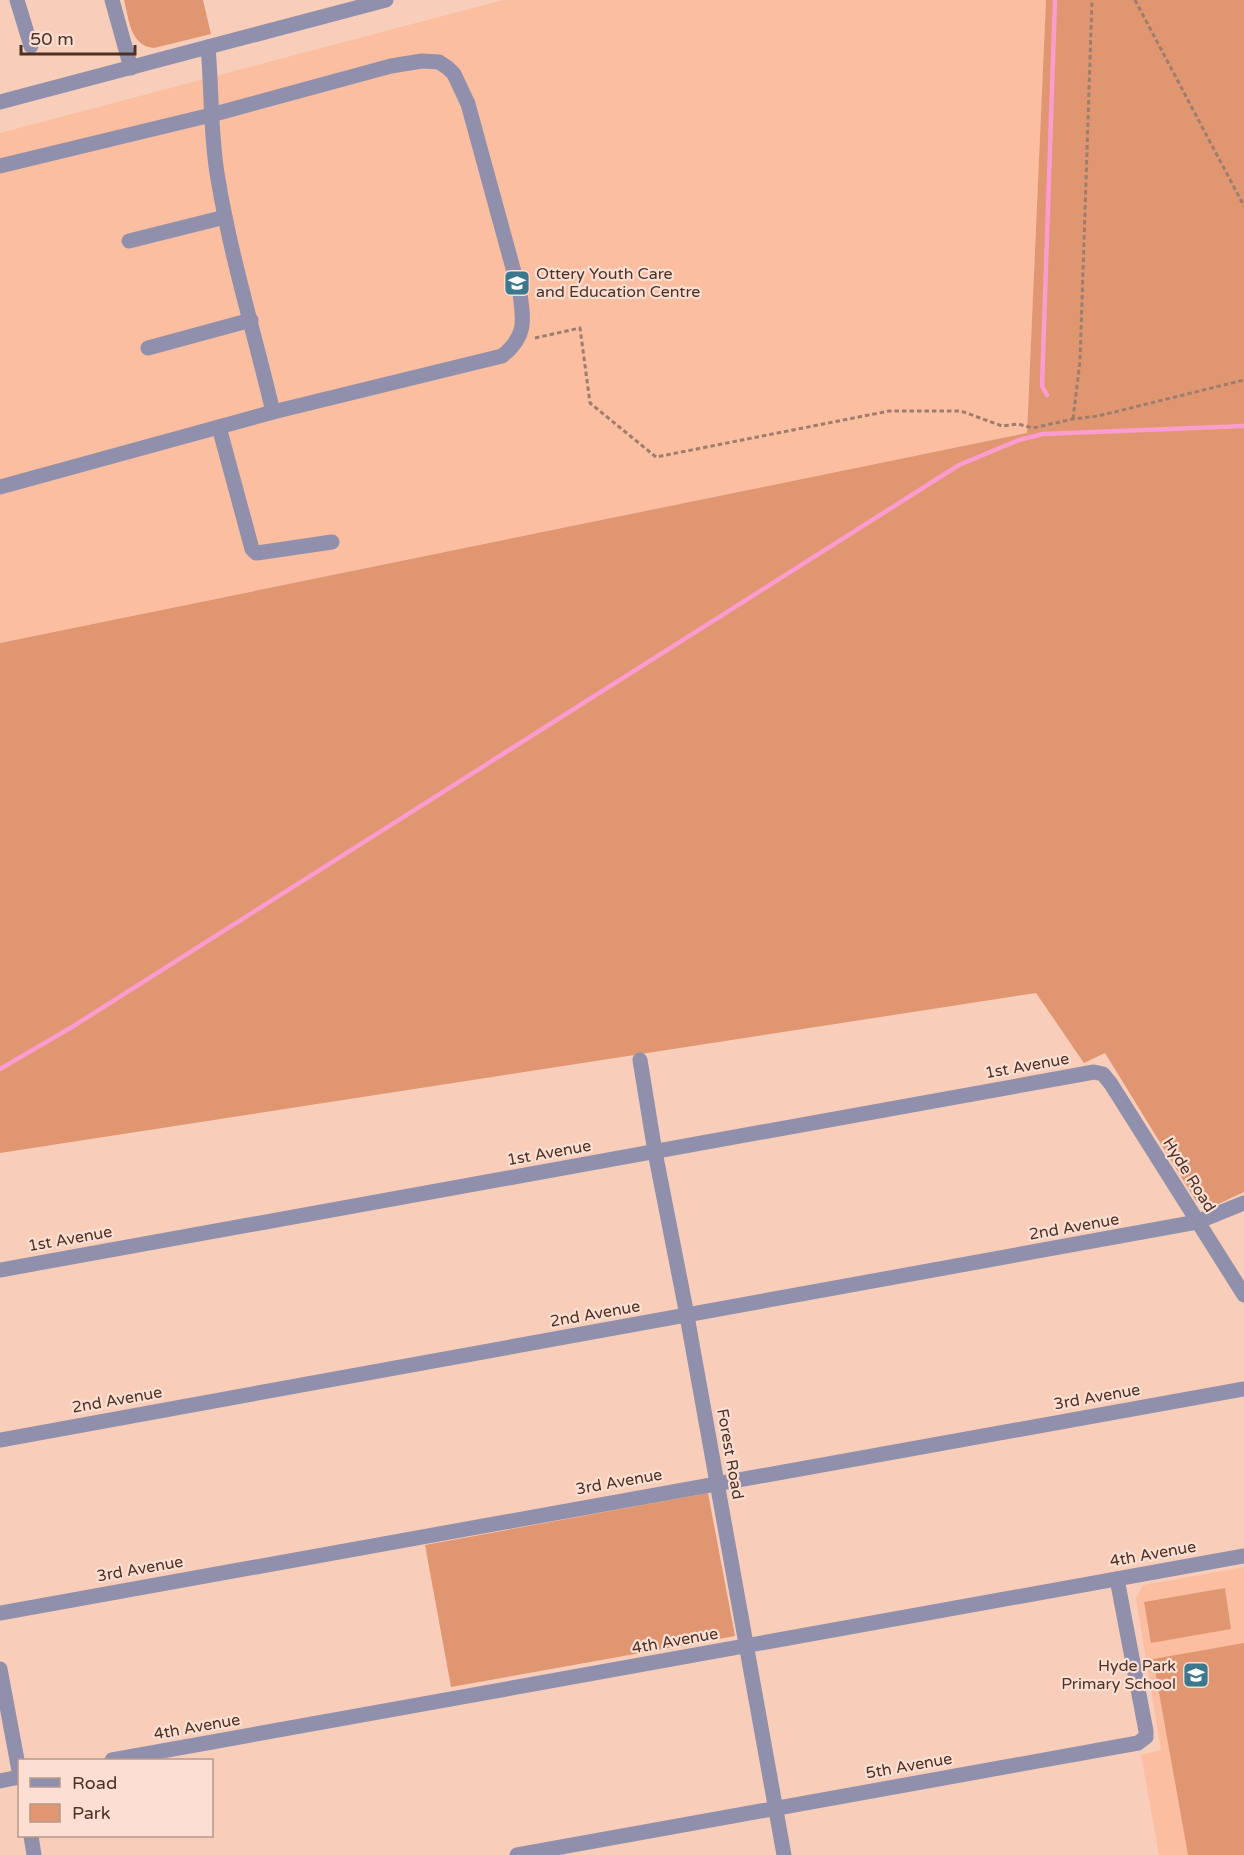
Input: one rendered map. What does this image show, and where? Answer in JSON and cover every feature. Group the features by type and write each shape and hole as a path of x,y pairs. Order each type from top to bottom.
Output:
{"street":[{"path":"17,0 31,46"},
{"path":"112,0 131,68"},
{"path":"0,102 386,0"},
{"path":"208,47 211,116 218,178 225,217 273,412"},
{"path":"0,166 211,116 400,64 433,61 448,68 460,85 468,104 518,283 524,320 521,334 513,347 502,356 273,412 0,487"},
{"path":"129,242 225,217"},
{"path":"147,348 251,320"},
{"path":"219,427 252,549 256,553 332,542"},
{"name":"Forest Road","path":"640,1060 784,1855"},
{"name":"1st Avenue","path":"0,1270 1084,1074 1103,1074"},
{"name":"Hyde Road","path":"1103,1074 1244,1295"},
{"name":"2nd Avenue","path":"0,1440 1197,1222 1244,1203"},
{"name":"3rd Avenue","path":"0,1613 1244,1389"},
{"name":"4th Avenue","path":"123,1759 1244,1556"},
{"name":"5th Avenue","path":"517,1855 1143,1741 1146,1731 1117,1579"},
{"path":"0,1669 18,1766"},
{"path":"0,1781 18,1777"},
{"path":"31,1837 34,1855"}],"path":[{"path":"1073,419 1080,362 1092,0"},
{"path":"1135,0 1244,206"},
{"path":"521,334 533,338 580,328 590,402 656,457 889,411 961,411 1002,426 1018,424 1033,428 1098,416 1244,380"}],"shaded area":[{"name":"Ottery Youth Care and Education Centre","path":"503,0 1046,0 1027,433 0,643 0,133"},
{"name":"Hyde Park Primary School","path":"1244,1567 1244,1855 1159,1855 1141,1755 1161,1750 1136,1599 1143,1585"}],"green space":[{"path":"124,0 203,0 211,34 154,48 146,46 135,37"},
{"path":"1046,0 1244,0 1244,1192 1214,1206 1196,1201 1105,1053 1084,1063 1036,993 0,1153 0,643 1027,433"},
{"path":"708,1493 735,1636 451,1687 425,1545"},
{"path":"1225,1588 1231,1629 1151,1643 1144,1602"},
{"path":"1244,1643 1244,1855 1188,1855 1153,1659"}],"waterway":[{"path":"1047,395 1042,386 1055,0"},
{"path":"0,1069 72,1027 959,465 1019,440 1043,434 1244,426"}],"place":[{"name":"Ottery Youth Care and Education Centre","path":"517,283"},
{"name":"Hyde Park Primary School","path":"1196,1675"}]}
